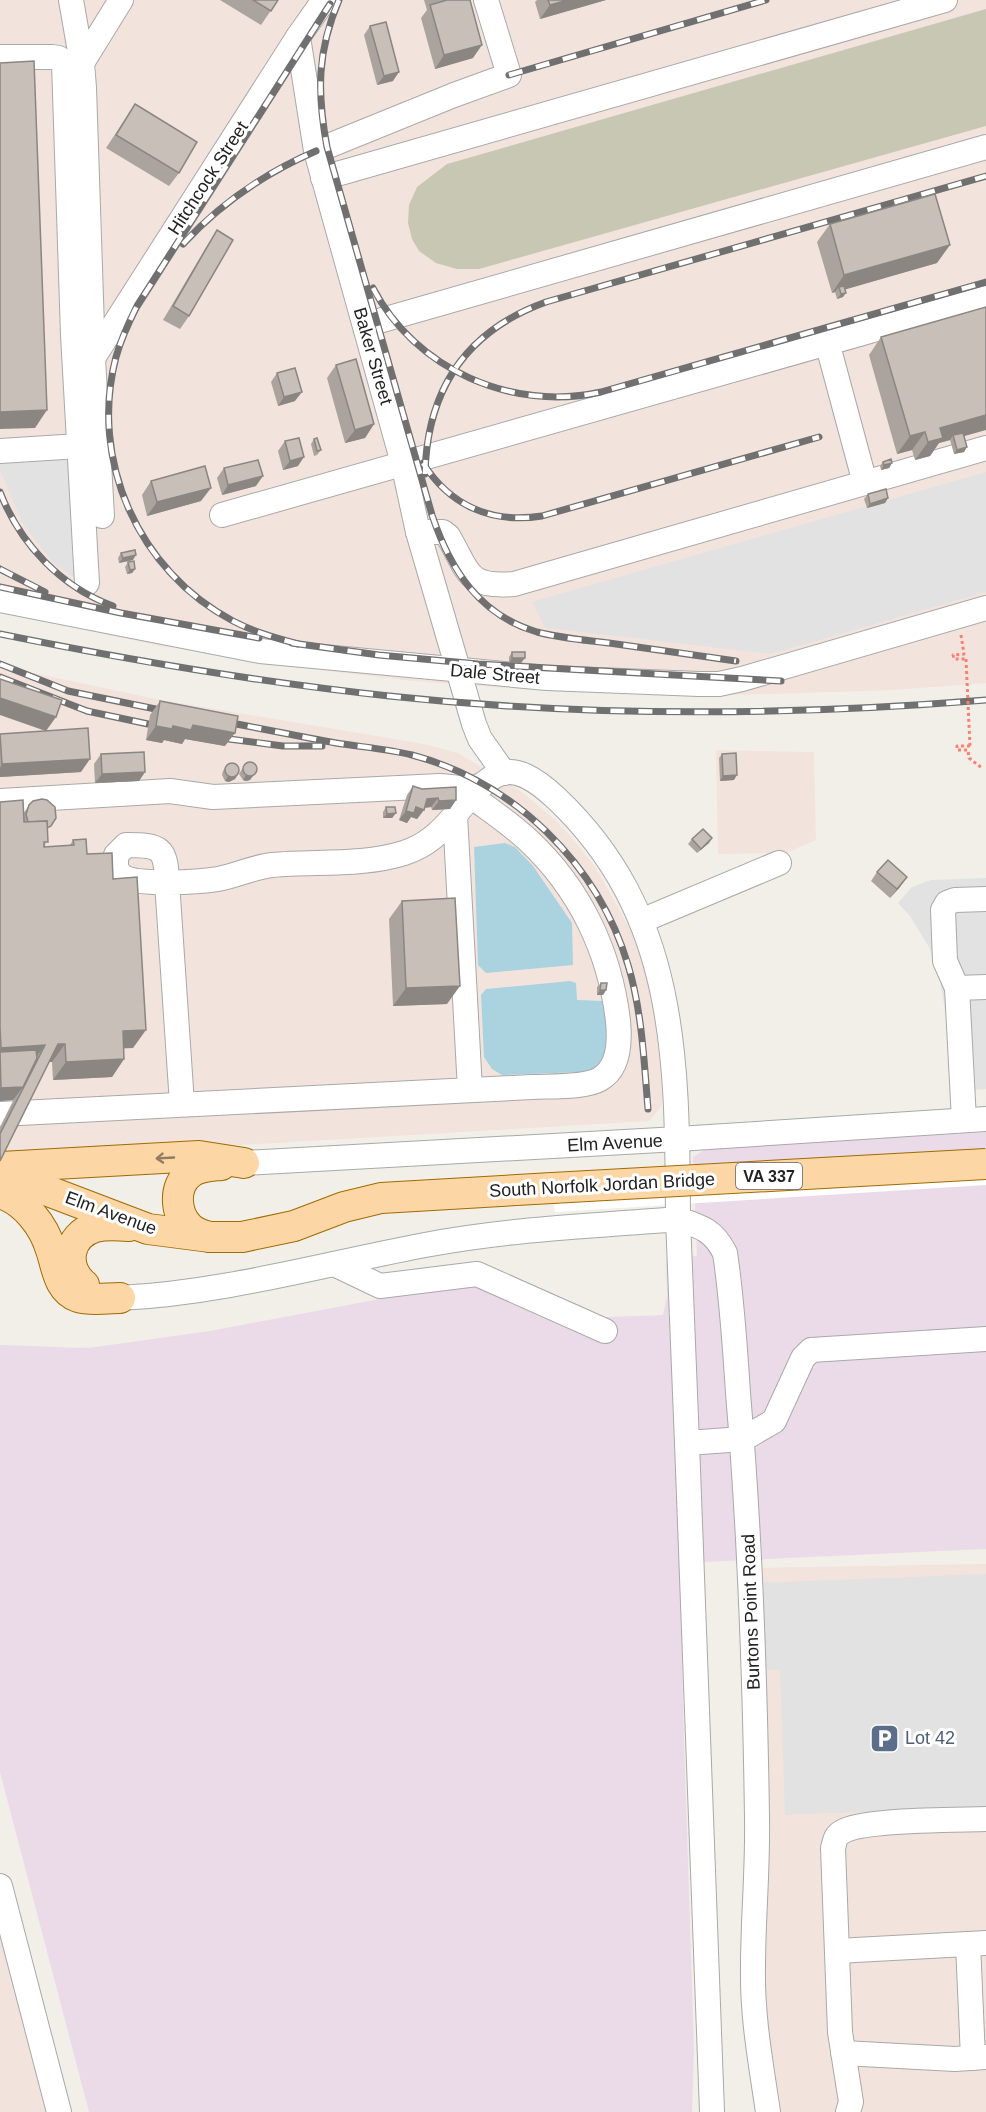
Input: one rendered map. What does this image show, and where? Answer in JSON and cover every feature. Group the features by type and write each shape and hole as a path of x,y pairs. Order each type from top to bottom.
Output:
{"main road":[{"path":"0,1167 199,1156 244,1163"},
{"path":"216,1238 191,1229 181,1216 178,1199 181,1184 195,1170 204,1167 244,1163"},
{"name":"South Norfolk Jordan Bridge","path":"216,1238 242,1237 278,1231 344,1207 381,1198 986,1164"},
{"name":"Elm Avenue","path":"0,1180 33,1186 148,1229 216,1238"},
{"path":"0,1193 16,1200 31,1214 46,1236 60,1280 72,1294 86,1298 120,1298"},
{"path":"52,1251 53,1226 65,1197"},
{"path":"120,1298 96,1293 81,1283 72,1270 72,1250 82,1234 96,1227 122,1226 148,1229"}],"street":[{"path":"71,0 82,63 93,358 102,516"},
{"path":"82,63 121,0"},
{"name":"Hitchcock Street","path":"93,358 324,0"},
{"path":"316,151 454,94 509,75 486,0"},
{"path":"323,178 945,0"},
{"name":"Baker Street","path":"298,37 316,151 403,463 418,532 478,736 504,773"},
{"path":"0,57 52,57 59,58 64,63 73,335 87,583"},
{"path":"365,325 986,147"},
{"path":"222,515 986,298"},
{"path":"827,342 865,483"},
{"path":"0,451 79,446"},
{"path":"418,532 443,532 448,536 469,574 475,580 492,585 514,584 986,448"},
{"name":"Dale Street","path":"0,600 260,651 547,678 719,684 986,608"},
{"path":"182,1104 167,882 218,879 251,869 288,864 385,858 420,847 444,828 487,779 504,773 516,773 532,778 568,811 608,858 627,890 649,940 664,994 672,1052 678,1139 678,1219 712,2112"},
{"path":"0,801 170,791 213,797 440,786 471,789 530,842 564,880 578,900 597,939 607,968 616,1000 620,1040 608,1073 600,1080 589,1084 0,1114"},
{"path":"455,815 470,1090"},
{"path":"641,921 779,863"},
{"path":"975,1119 957,988 945,961 942,910 947,903 955,900 986,899"},
{"path":"957,988 986,987"},
{"name":"Elm Avenue","path":"244,1163 678,1139 975,1119"},
{"path":"120,1298 146,1297 260,1280 438,1243 513,1233 678,1219"},
{"name":"Burtons Point Road","path":"678,1219 706,1229 718,1240 725,1253 743,1439 755,1696 758,1863 753,1996 768,2112"},
{"path":"334,1264 380,1286 477,1274 605,1331"},
{"path":"687,1443 743,1439 774,1421 803,1358 811,1350 986,1339"},
{"path":"849,2112 851,2102 843,2053 837,1951 833,1848 835,1837 843,1830 858,1827 986,1819"},
{"path":"0,1886 59,2112"},
{"path":"837,1951 977,1944 980,2057 910,2057 843,2053"}],"path":[{"path":"963,645 964,654 953,655 954,659 966,659 970,746 957,746 957,750 968,750 969,758 982,768"}],"shaded area":[{"path":"0,0 986,0 986,683 895,690 735,695 548,691 412,681 311,669 160,646 0,612"},
{"path":"986,9 986,126 479,269 457,269 436,263 419,251 412,239 408,223 409,205 417,187 447,164"},
{"path":"75,459 81,582 53,563 23,524 0,470 0,464"},
{"path":"986,472 986,592 771,654 545,628 532,602"},
{"path":"0,666 161,700 424,744 458,753 521,791 555,820 596,868 630,929 654,1002 661,1048 662,1106 649,1121 0,1159"},
{"path":"716,750 814,752 816,840 786,853 718,854"},
{"path":"986,878 986,1089 951,1091 947,1022 940,980 929,947 910,916 898,903 912,887 931,880"},
{"path":"986,1132 986,1549 681,1563 683,1706 694,2050 692,2112 89,2112 0,1772 0,1345 88,1348 210,1331 454,1285 498,1284 550,1319 663,1315 667,1296 666,1259 697,1256 693,1157 708,1148"},
{"path":"986,1564 986,2112 769,2112 747,1568"},
{"name":"Lot 42","path":"986,1574 986,1807 785,1815 780,1670 761,1670 758,1583"},
{"path":"0,1937 48,2112 0,2112"}],"water":[{"path":"505,843 515,847 533,866 572,923 573,965 486,973 478,965 474,847"},
{"path":"570,981 576,983 577,1000 604,1001 607,1005 609,1051 596,1069 584,1072 502,1075 492,1069 484,1057 481,995 486,989"}],"pier":[{"path":"986,1149 986,1185 555,1212 551,1172"}],"building":[{"path":"253,0 278,0 271,11"},
{"path":"447,0 470,0 482,45 444,55 430,5"},
{"path":"548,0 568,0 550,5"},
{"path":"386,22 399,72 384,76 370,26"},
{"path":"34,61 47,410 0,412 0,63"},
{"path":"135,104 197,142 179,173 116,135"},
{"path":"935,194 950,245 844,275 830,224"},
{"path":"217,230 233,240 189,316 173,306"},
{"path":"844,286 846,293 841,294 839,287"},
{"path":"986,307 986,415 940,428 943,438 928,442 925,432 910,436 881,337"},
{"path":"356,359 374,424 355,430 336,365"},
{"path":"295,368 302,392 284,397 277,373"},
{"path":"963,433 967,447 957,450 953,435"},
{"path":"299,438 304,457 290,461 285,441"},
{"path":"317,438 321,450 317,451 314,439"},
{"path":"891,459 892,463 884,465 883,462"},
{"path":"258,460 263,476 228,485 224,468"},
{"path":"205,466 211,488 157,502 151,481"},
{"path":"886,489 888,498 870,504 868,494"},
{"path":"135,550 136,555 123,558 121,553"},
{"path":"134,561 135,569 130,570 128,562"},
{"path":"512,652 525,652 525,658 512,658"},
{"path":"0,679 62,700 56,717 0,698"},
{"path":"160,701 238,716 235,733 193,725 191,730 173,726 172,729 156,726"},
{"path":"88,728 90,759 2,764 0,734"},
{"path":"144,752 145,772 102,774 101,754"},
{"path":"736,753 737,775 723,776 722,754"},
{"path":"250,762 255,764 257,769 255,774 250,776 245,774 243,769 245,764"},
{"path":"232,763 237,765 239,770 237,775 232,777 227,775 225,770 227,765"},
{"path":"413,786 422,789 456,787 456,800 427,799 424,810 416,807 414,813 406,811"},
{"path":"42,799 55,807 56,818 47,828 47,821 28,822 26,814 33,801"},
{"path":"23,800 24,822 47,821 48,842 44,842 44,847 74,845 73,840 86,839 87,854 112,853 113,879 137,877 146,1030 123,1031 124,1059 66,1062 65,1044 58,1044 0,1161 0,1134 45,1045 1,1048 0,802"},
{"path":"386,807 395,807 396,813 387,814"},
{"path":"703,829 712,838 701,849 692,839"},
{"path":"888,860 907,877 897,889 877,872"},
{"path":"455,898 460,986 406,988 402,901"},
{"path":"601,983 607,983 606,990 600,990"},
{"path":"36,1050 37,1058 23,1087 1,1088 0,1052"}],"railway":[{"path":"339,0 326,37 321,72 322,108 327,147 432,515 439,535 458,571 483,602 499,614 537,632 736,661"},
{"path":"509,75 766,0"},
{"path":"298,644 241,625 200,600 171,573 147,543 129,509 116,473 110,435 109,396 118,350 137,306 330,4"},
{"path":"183,244 213,215 245,190 279,169 316,151"},
{"path":"425,474 427,443 434,415 443,390 456,367 473,347 494,329 518,314 546,302 986,176"},
{"path":"373,288 391,317 414,341 440,362 469,378 501,389 534,396 567,397 601,392 986,282"},
{"path":"423,463 446,491 459,501 489,514 524,518 542,516 819,437"},
{"path":"0,492 19,529 44,561 76,587 113,606"},
{"path":"0,569 45,592"},
{"path":"0,587 121,613 259,638"},
{"path":"0,634 96,653 242,677 463,703 612,711 687,712 837,709 986,700"},
{"path":"292,643 379,655 478,664 781,681"},
{"path":"0,664 68,691 170,712"},
{"path":"0,677 87,711 148,724"},
{"path":"220,721 412,755 449,768 485,785 547,832 573,861 596,893 614,928 628,965 639,1018 648,1109"},
{"path":"229,739 283,746 322,746"}],"place":[{"name":"Lot 42","path":"884,1738"}]}
